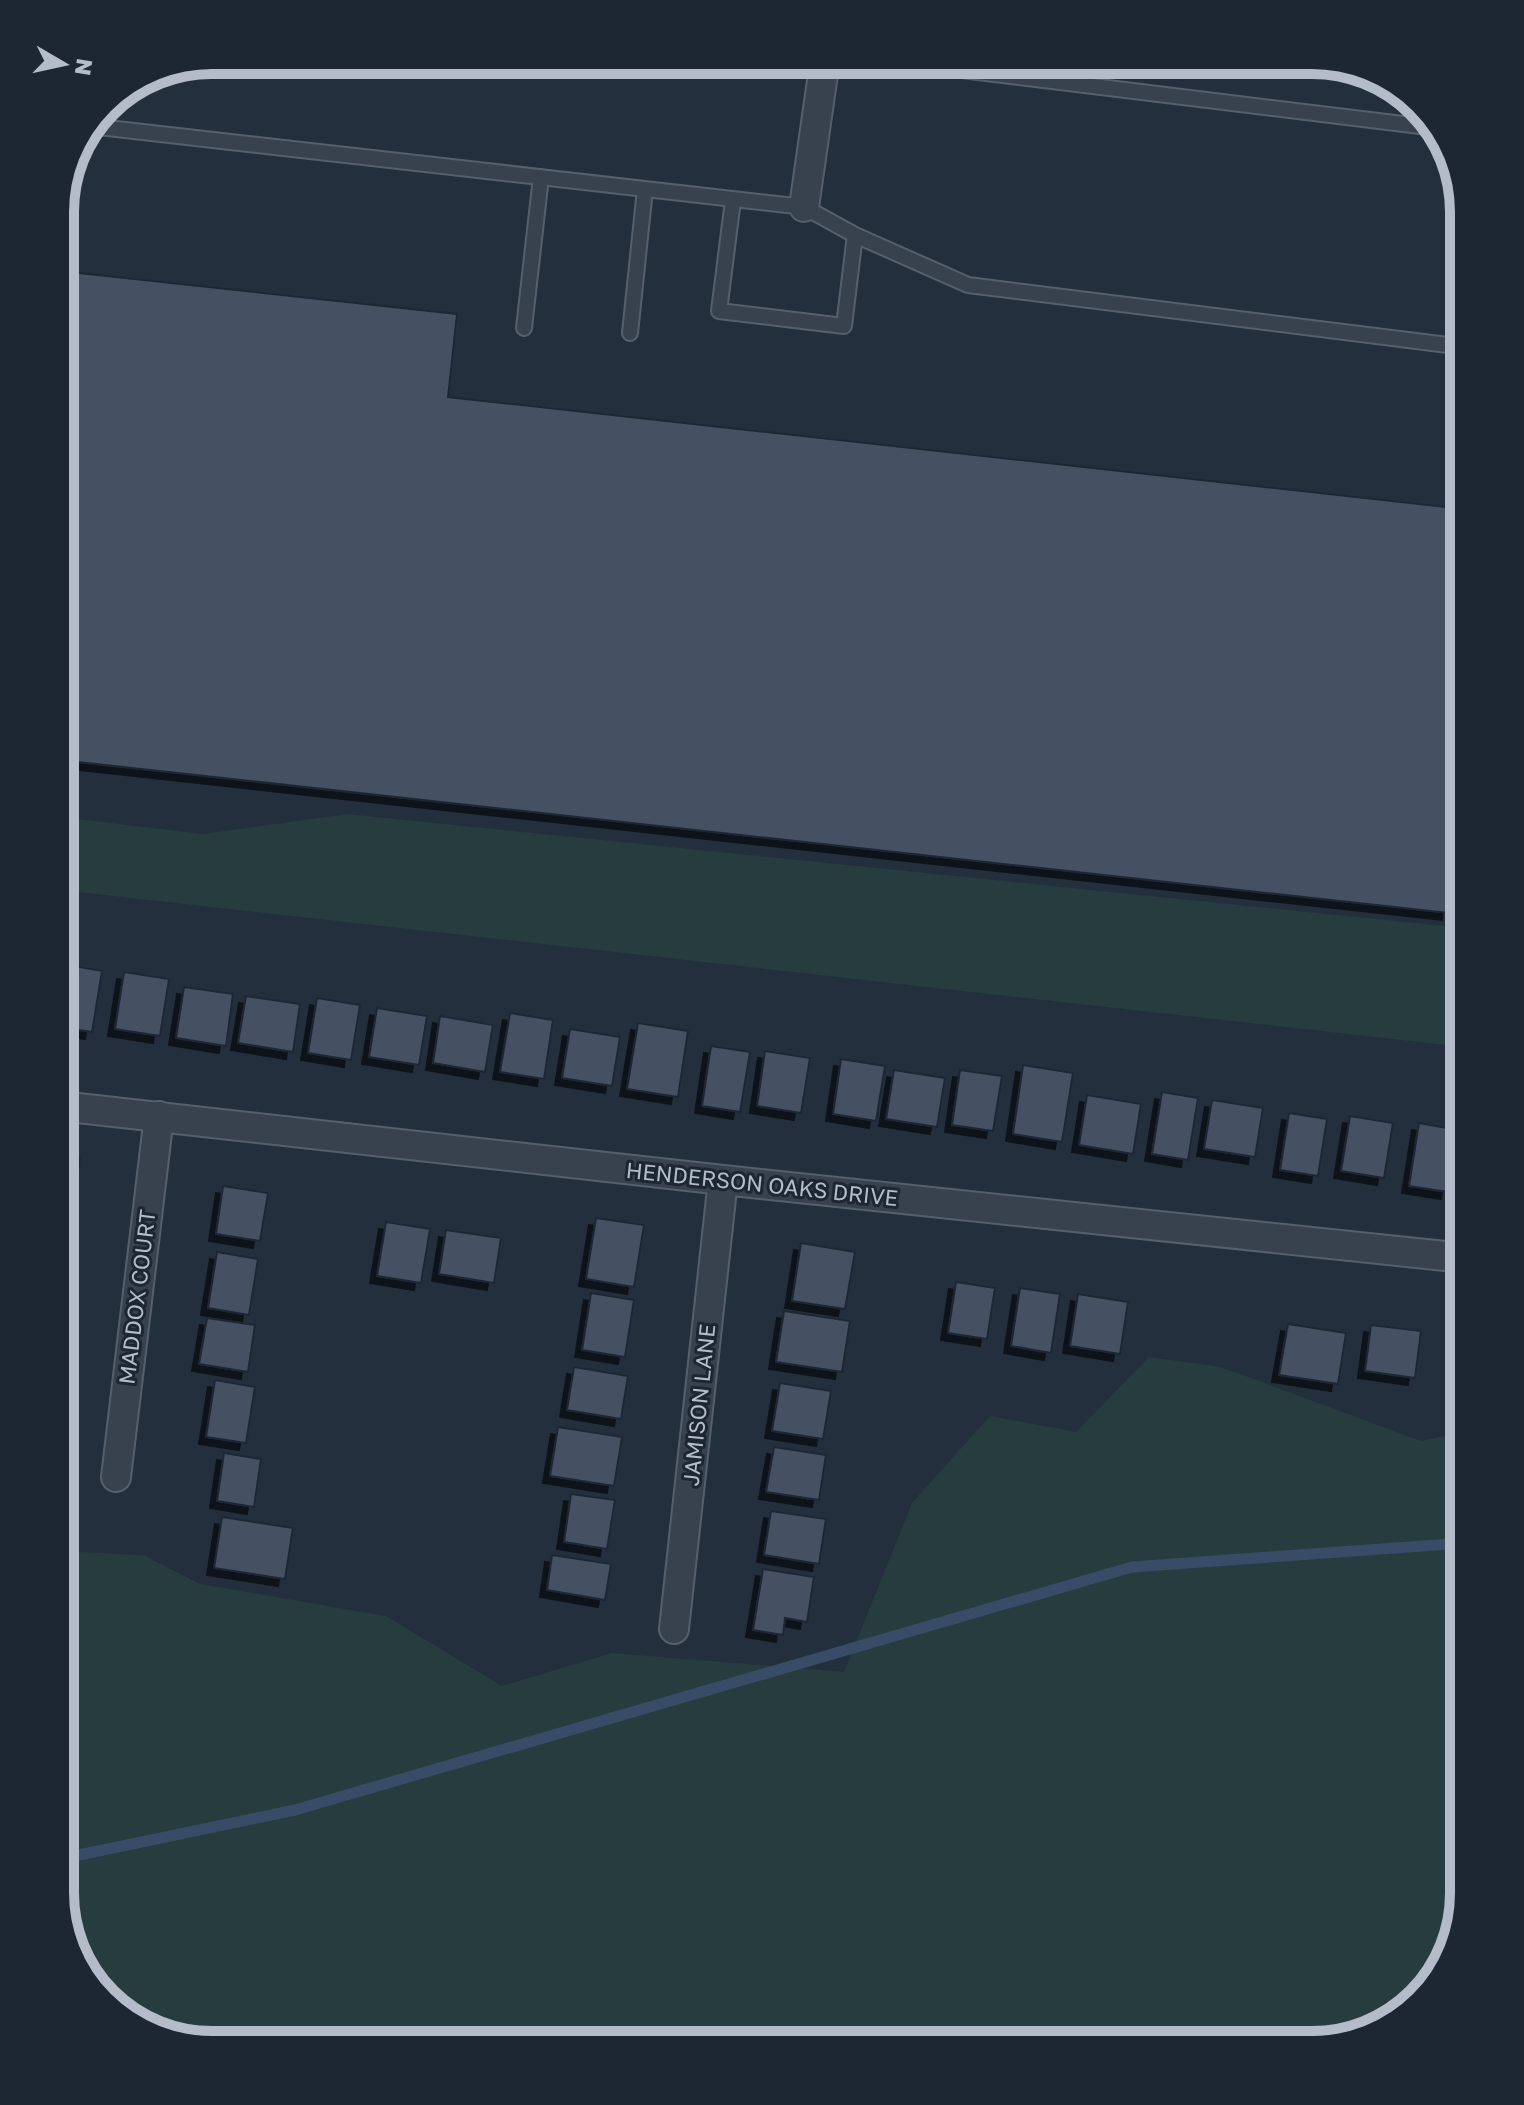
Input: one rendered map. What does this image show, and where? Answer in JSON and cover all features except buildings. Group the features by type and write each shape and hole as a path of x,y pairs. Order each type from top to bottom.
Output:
{"street":[{"path":"804,207 823,74"},
{"name":"HENDERSON OAKS DRIVE","path":"74,1107 1450,1257"},
{"name":"MADDOX COURT","path":"116,1477 159,1116"},
{"name":"JAMISON LANE","path":"674,1629 723,1180"}],"lane":[{"path":"994,74 1420,126"},
{"path":"103,127 804,207 855,235 968,285 1450,345"},
{"path":"524,328 541,177"},
{"path":"630,333 645,189"},
{"path":"733,200 719,311 844,326 855,235"}],"green space":[{"path":"347,814 1450,927 1450,1045 74,892 74,819 203,834"},
{"path":"1149,1357 1221,1367 1421,1441 1450,1435 1449,1911 1440,1946 1422,1977 1410,1991 1381,2013 1348,2026 1312,2031 203,2031 167,2024 143,2013 114,1991 92,1962 79,1929 74,1893 74,1552 143,1555 200,1584 386,1616 502,1686 612,1653 844,1672 912,1503 990,1416 1076,1432"}],"waterway":[{"path":"74,1856 295,1810 1132,1567 1450,1544"}]}
